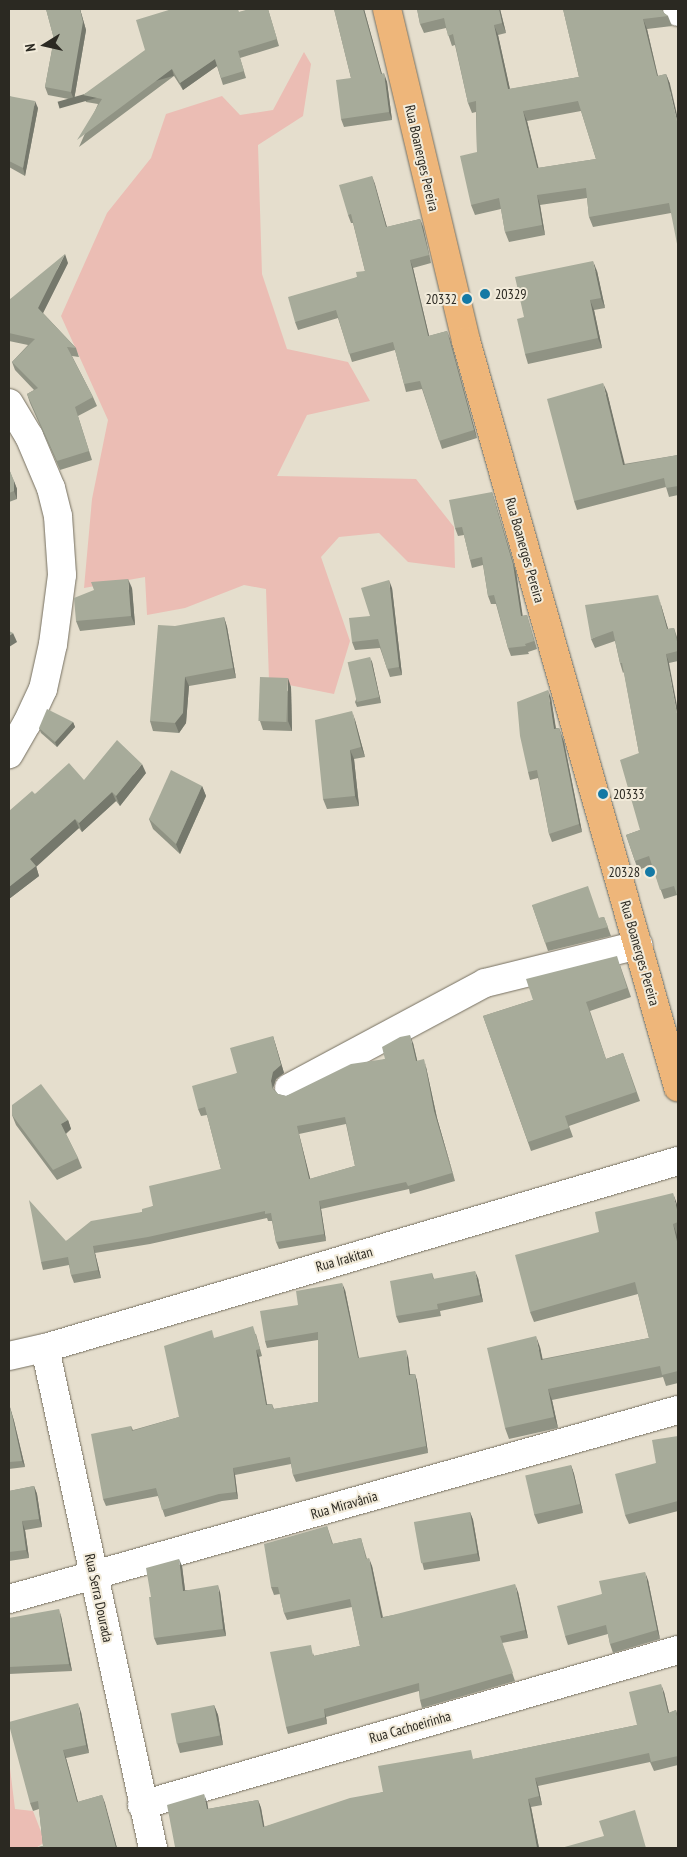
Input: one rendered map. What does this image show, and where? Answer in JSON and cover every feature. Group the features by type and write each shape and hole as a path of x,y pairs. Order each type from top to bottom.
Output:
{"main road":[{"name":"Rua Boanerges Pereira","path":"387,9 466,341 678,1087"}],"street":[{"path":"9,403 29,436 51,488 58,516 62,575 53,644 43,689 27,723 9,754"},
{"path":"289,1088 485,982 638,945"},
{"name":"Rua Irakitan","path":"9,1356 45,1348 678,1160"},
{"name":"Rua Serra Dourada","path":"45,1348 152,1848"},
{"name":"Rua Miravânia","path":"9,1599 678,1410"},
{"name":"Rua Cachoeirinha","path":"142,1805 678,1650"}],"shaded area":[{"path":"304,52 311,64 303,116 258,145 262,274 287,349 348,362 370,401 307,415 277,476 416,479 454,527 455,568 408,562 379,533 339,537 321,557 350,641 334,694 269,681 266,589 244,585 185,608 147,615 145,577 84,588 92,499 108,420 61,316 107,213 151,158 166,114 222,96 240,115 273,110"},
{"path":"9,1760 15,1809 33,1811 45,1842 36,1848 9,1848"}],"building":[{"path":"46,9 80,9 83,22 71,92 45,87 54,39"},
{"path":"172,9 238,9 239,12 249,9 268,9 277,39 238,51 244,71 221,78 215,59 180,83 172,69 77,140 102,99 83,95 145,50 136,20"},
{"path":"334,9 363,9 381,74 384,73 389,112 341,119 336,80 351,78"},
{"path":"417,9 499,9 502,23 494,25 508,89 579,77 563,9 661,9 668,16 643,19 657,76 666,74 678,125 678,249 669,203 589,217 586,188 537,195 542,225 505,232 499,198 471,205 460,156 477,152 476,101 468,103 453,34 448,36 444,18 420,24","holes":["578,101 596,159 537,168 523,111"]},
{"path":"9,96 35,101 23,168 9,161"},
{"path":"372,176 386,227 420,219 429,255 410,260 428,336 447,331 474,430 439,441 420,381 404,384 393,342 349,354 336,310 295,322 288,297 357,277 356,272 365,271 351,214 348,215 339,185"},
{"path":"65,254 38,308 76,348 67,347 93,397 75,407 89,451 57,461 27,394 38,388 12,362 35,339 9,333 9,300"},
{"path":"593,261 601,298 590,300 598,338 525,354 517,319 524,317 515,277"},
{"path":"603,383 623,465 678,455 678,486 666,488 664,478 574,501 547,399"},
{"path":"9,469 14,481 14,491 9,493"},
{"path":"492,492 513,564 521,616 527,615 534,641 525,644 526,646 508,648 494,595 488,596 482,557 470,560 462,527 455,528 449,500"},
{"path":"128,579 131,616 76,621 74,598 94,590 91,582"},
{"path":"389,580 399,667 387,669 378,639 352,642 349,618 370,616 361,588"},
{"path":"658,595 667,629 674,628 678,646 678,651 666,654 678,719 678,899 674,886 660,890 649,856 635,861 626,835 640,830 620,760 639,753 622,663 620,663 613,631 591,639 585,605"},
{"path":"224,617 233,668 185,677 183,713 175,723 150,721 158,625 175,626"},
{"path":"370,657 379,697 357,702 348,662"},
{"path":"260,677 288,678 286,722 258,721"},
{"path":"548,690 554,729 559,728 561,734 579,824 549,834 537,770 528,772 520,736 517,702"},
{"path":"47,709 73,722 55,742 39,728"},
{"path":"352,711 361,747 350,750 355,796 323,799 315,720"},
{"path":"117,740 142,764 116,796 112,792 79,823 75,819 30,859 36,866 9,887 9,811 32,791 35,794 69,763 84,780"},
{"path":"171,770 202,786 176,844 149,819"},
{"path":"588,886 599,918 604,917 608,927 545,943 532,905"},
{"path":"617,956 627,988 586,1002 606,1059 623,1053 636,1092 565,1116 569,1128 528,1142 483,1016 533,1000 526,979"},
{"path":"410,1035 416,1061 424,1059 434,1111 452,1173 408,1186 406,1182 319,1201 324,1234 276,1242 271,1213 265,1214 265,1211 148,1237 93,1246 98,1270 71,1275 68,1257 41,1262 29,1200 66,1241 91,1221 142,1212 142,1209 153,1206 149,1186 221,1169 205,1107 198,1109 192,1086 237,1073 230,1048 273,1036 281,1065 273,1072 272,1088 278,1094 286,1096 351,1064 385,1059 382,1047 400,1037","holes":["345,1117 355,1166 309,1179 297,1126"]},
{"path":"41,1084 68,1120 61,1124 78,1158 53,1170 12,1115 12,1105"},
{"path":"673,1193 678,1214 678,1222 673,1224 678,1246 678,1371 662,1375 660,1366 548,1389 554,1417 505,1428 487,1348 536,1336 541,1360 649,1338 635,1282 530,1312 515,1255 599,1232 595,1212"},
{"path":"475,1271 480,1295 437,1304 438,1309 396,1316 390,1281 432,1273 433,1279"},
{"path":"342,1283 358,1358 406,1350 409,1375 415,1374 426,1446 293,1475 290,1457 233,1468 236,1492 219,1494 162,1510 156,1488 103,1499 91,1434 131,1426 132,1431 179,1417 164,1346 212,1330 214,1338 253,1326 260,1349 256,1350 266,1405 272,1404 273,1409 318,1402 318,1332 265,1341 260,1311 298,1305 296,1291"},
{"path":"9,1405 12,1415 22,1461 9,1462"},
{"path":"678,1436 678,1501 625,1515 615,1474 656,1463 652,1440"},
{"path":"571,1465 580,1504 534,1515 525,1476"},
{"path":"34,1486 39,1519 22,1521 26,1550 9,1552 9,1491"},
{"path":"470,1512 477,1553 421,1563 414,1522"},
{"path":"327,1526 332,1544 361,1538 366,1559 369,1558 381,1618 515,1584 525,1630 500,1636 513,1673 420,1700 419,1683 324,1709 325,1717 286,1727 270,1652 311,1645 313,1656 360,1646 350,1599 284,1613 278,1587 271,1587 264,1544"},
{"path":"179,1559 183,1591 218,1585 223,1629 154,1638 149,1597 151,1597 146,1568"},
{"path":"645,1572 657,1630 610,1644 606,1625 565,1636 557,1606 602,1594 599,1581"},
{"path":"59,1609 69,1664 9,1667 9,1618"},
{"path":"661,1684 668,1713 676,1710 678,1756 651,1762 649,1753 535,1778 539,1796 528,1799 537,1848 166,1848 175,1847 167,1805 204,1794 207,1809 258,1800 263,1827 350,1798 383,1792 378,1766 471,1750 473,1759 637,1725 629,1692"},
{"path":"78,1703 86,1745 63,1750 77,1802 102,1795 116,1848 35,1848 43,1846 38,1801 30,1803 9,1722"},
{"path":"214,1705 220,1735 177,1744 171,1713"},
{"path":"635,1810 646,1848 561,1848 604,1836 599,1821"}],"place":[{"name":"20329","path":"485,294"},
{"name":"20332","path":"467,299"},
{"name":"20333","path":"603,794"},
{"name":"20328","path":"650,872"}]}
